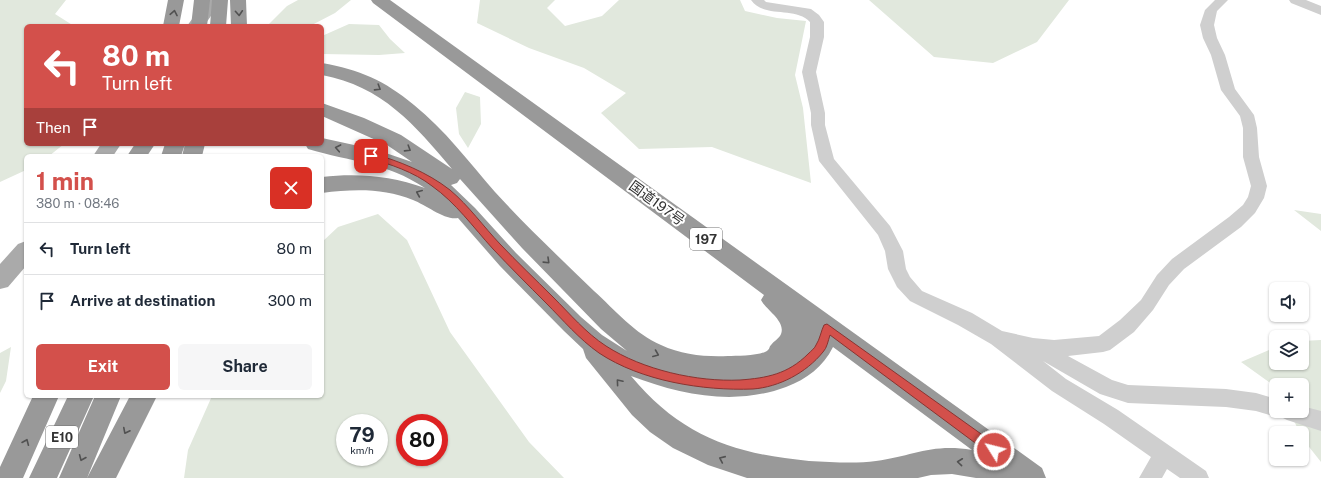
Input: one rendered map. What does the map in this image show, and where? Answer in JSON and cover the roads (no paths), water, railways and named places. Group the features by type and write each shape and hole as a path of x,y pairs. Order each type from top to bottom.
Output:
{"highway":[{"path":"171,24 176,0"},
{"path":"199,24 202,0"},
{"path":"218,24 220,0"},
{"path":"238,0 239,24"},
{"name":"国道197号","path":"379,0 1032,478"},
{"path":"324,69 342,73 379,88 419,120 456,159 520,234 624,335 652,353 683,363 701,366 723,367 762,363 778,358 807,337 827,328"},
{"path":"324,110 375,130 400,144 449,178 520,234"},
{"path":"324,146 352,151 388,161 424,177 448,193 497,247 579,331 620,383 641,406 660,423 680,437 703,450 751,469 803,477 829,478 875,475 931,462 948,461 966,462 985,467 1010,478"},
{"path":"324,186 358,181 393,185 410,190 451,210 497,247"},
{"path":"634,186 691,239 780,305 788,313 794,326 791,340 785,348 762,363"},
{"path":"579,331 602,349 620,360 661,375 704,383 745,385 777,380 803,366 820,348 827,328"},
{"path":"9,478 45,398"},
{"name":"E10","path":"43,478 80,398"},
{"name":"E10","path":"73,478 107,398"},
{"path":"102,478 143,398"}],"main road":[{"path":"197,24 214,0"},
{"path":"0,280 24,252"}],"street":[{"path":"757,0 762,6 806,12 817,22 817,37 809,72 818,113 818,125 827,161 884,231 894,251 897,269 903,282 916,296 965,319 998,338 1059,385 1111,417 1157,465 1198,478"},
{"path":"998,338 1033,346 1080,347 1103,344 1127,326 1147,304 1163,280 1178,264 1235,222 1249,209 1256,198 1259,186 1251,156 1250,128 1247,115 1228,90 1218,55 1210,38 1207,25 1211,10 1222,0"},
{"path":"1295,0 1321,11"},
{"path":"1033,346 1107,388 1128,394 1226,398 1256,402 1269,406"},
{"path":"1309,417 1321,421"}]}
